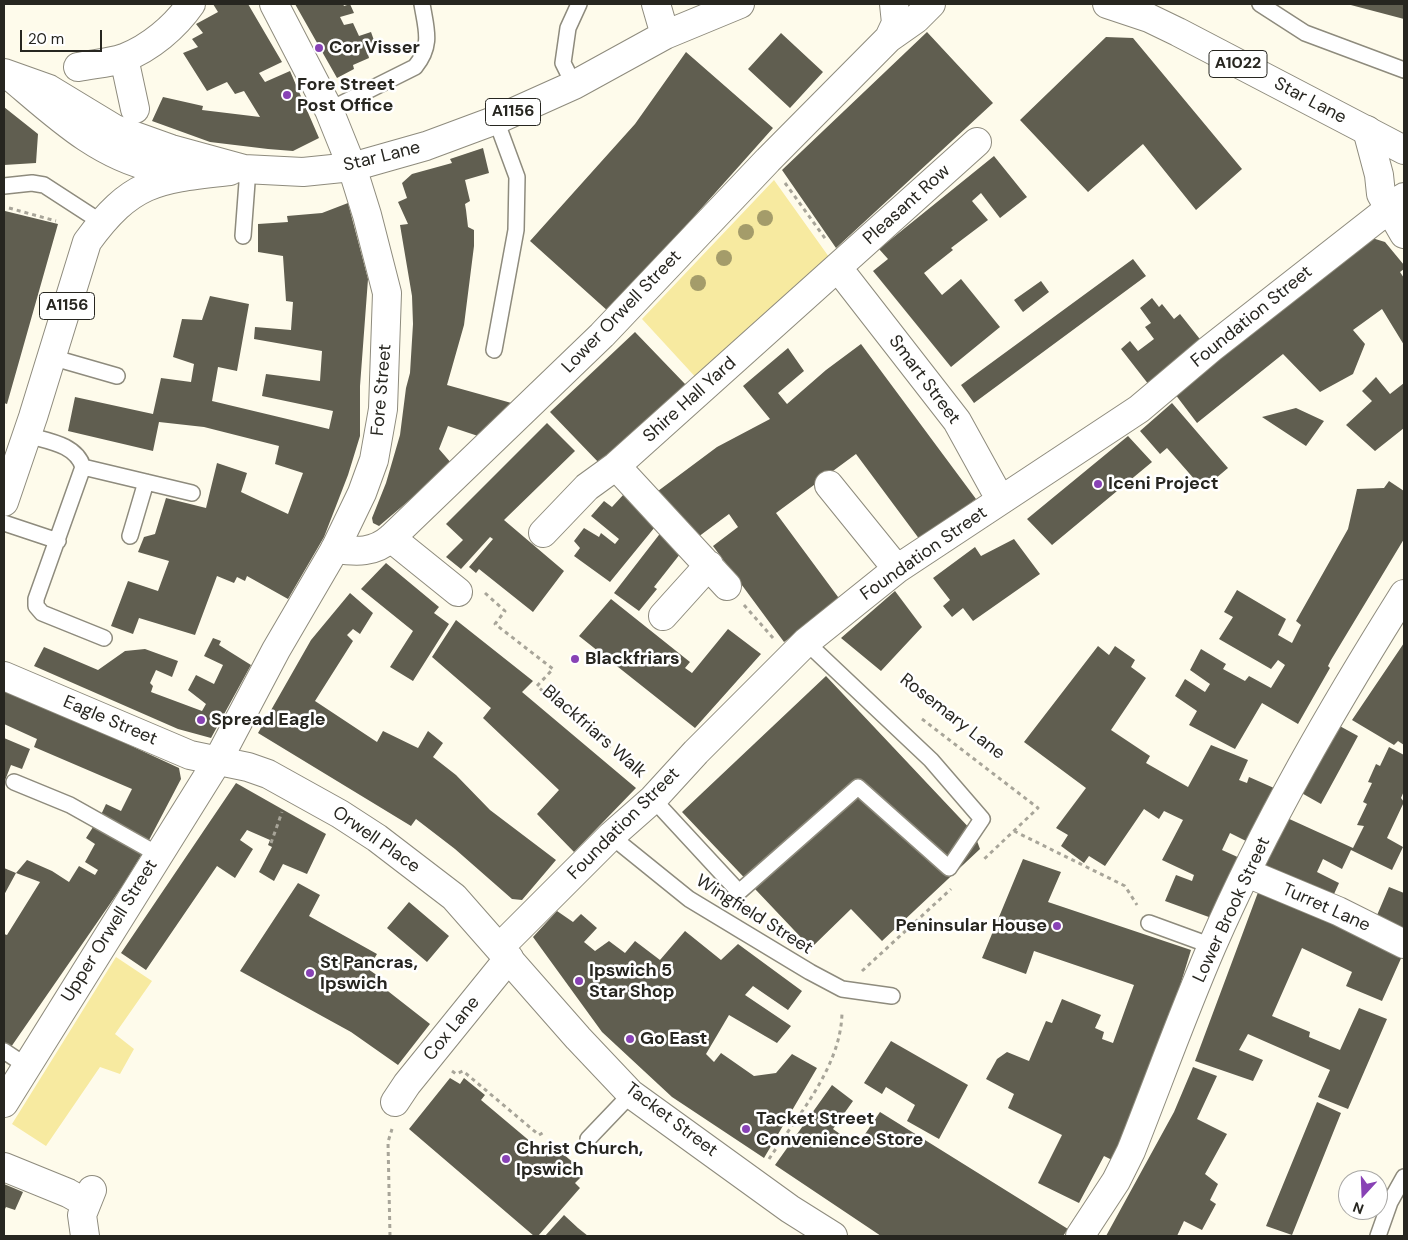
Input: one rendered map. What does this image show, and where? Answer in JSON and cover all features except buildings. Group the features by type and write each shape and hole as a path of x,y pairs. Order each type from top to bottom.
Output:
{"street":[{"path":"78,67 124,58 155,41 169,29 191,4"},
{"name":"Fore Street","path":"218,760 266,667 335,549 362,493 374,460 383,409 387,294 384,277 352,167 330,110 274,4"},
{"path":"656,4 665,35"},
{"name":"Star Lane","path":"8,75 49,89 124,132 170,149 246,169 303,172 352,167 426,146 496,120 574,85 665,35 740,4"},
{"path":"890,38 896,23 894,4"},
{"name":"Lower Orwell Street","path":"335,549 358,552 373,550 382,546 391,538 602,335 768,160 890,38 916,19 931,4"},
{"name":"Star Lane","path":"1107,4 1178,32 1404,150"},
{"path":"124,58 135,110"},
{"name":"Star Lane","path":"8,75 69,125 106,150 154,168 200,174"},
{"path":"1366,130 1379,175 1381,194 1396,203 1404,234"},
{"name":"Pleasant Row","path":"838,268 977,142"},
{"name":"A1156","path":"4,502 27,435 87,242 101,222 138,190 169,179 246,169"},
{"name":"Foundation Street","path":"504,953 612,836 653,800 696,752 798,650 897,569 1000,499 1139,409 1396,203"},
{"name":"Shire Hall Yard","path":"543,533 587,488 616,466 838,268"},
{"name":"Smart Street","path":"838,268 957,421 1000,499"},
{"path":"616,466 709,565 726,586"},
{"path":"829,485 897,569"},
{"path":"391,538 458,592"},
{"path":"663,616 709,565"},
{"name":"Lower Brook Street","path":"1080,1236 1103,1202 1131,1151 1212,946 1308,753 1404,594"},
{"name":"Eagle Street","path":"4,676 181,751 218,760"},
{"name":"Upper Orwell Street","path":"4,1103 14,1058 158,855 218,760"},
{"name":"Orwell Place","path":"218,760 248,767 292,786 377,838 454,897 504,953"},
{"name":"Turret Lane","path":"1248,873 1338,911 1404,944"},
{"name":"Tacket Street","path":"504,953 578,1038 631,1094 790,1209 833,1236"},
{"name":"Cox Lane","path":"395,1102 406,1084 504,953"},
{"path":"4,1167 68,1193 89,1196 82,1215 86,1236"}],"lane":[{"path":"330,110 415,67 424,56 428,45 422,4"},
{"path":"574,85 563,63 568,28 579,4"},
{"path":"1260,4 1305,33 1404,70"},
{"path":"494,350 516,230 517,177 496,120"},
{"path":"243,236 246,169"},
{"path":"4,186 32,183 44,185 101,222"},
{"path":"51,358 117,376"},
{"path":"27,435 70,449 81,460 83,467 58,542 36,599 36,606 42,613 104,638"},
{"path":"83,467 192,493"},
{"path":"130,536 146,482"},
{"path":"4,523 58,542"},
{"path":"653,800 738,892 858,787 949,868 982,819 932,760 798,650"},
{"path":"14,782 70,805 158,855"},
{"name":"Wingfield Street","path":"612,836 690,899 810,972 842,989 892,996"},
{"path":"1149,923 1212,946"},
{"path":"588,1140 631,1094"},
{"path":"1378,1236 1390,1202 1404,1177"}],"path":[{"path":"768,160 835,252 838,268"},
{"path":"4,207 64,223"},
{"name":"Blackfriars Walk","path":"458,592 468,578 505,611 495,624 552,669 537,686 654,785 653,800"},
{"path":"726,586 798,650"},
{"name":"Rosemary Lane","path":"916,714 1038,808 1014,831 1125,886 1149,923"},
{"path":"456,1074 462,1071 539,1135 546,1131"},
{"path":"390,1236 388,1142 393,1126 406,1110 395,1102"}],"shaded area":[{"path":"774,180 829,257 700,382 642,319"},
{"path":"116,957 152,981 115,1034 134,1049 120,1074 100,1067 46,1146 12,1124"}],"place":[{"name":"Cor Visser","path":"319,48"},
{"name":"Fore Street Post Office","path":"287,95"},
{"name":"Iceni Project","path":"1098,484"},
{"name":"Blackfriars","path":"575,659"},
{"name":"Spread Eagle","path":"201,720"},
{"name":"Peninsular House","path":"1057,926"},
{"name":"St Pancras, Ipswich","path":"310,973"},
{"name":"Ipswich 5 Star Shop","path":"579,981"},
{"name":"Go East","path":"630,1039"},
{"name":"Tacket Street Convenience Store","path":"746,1129"},
{"name":"Christ Church, Ipswich","path":"506,1159"}]}
